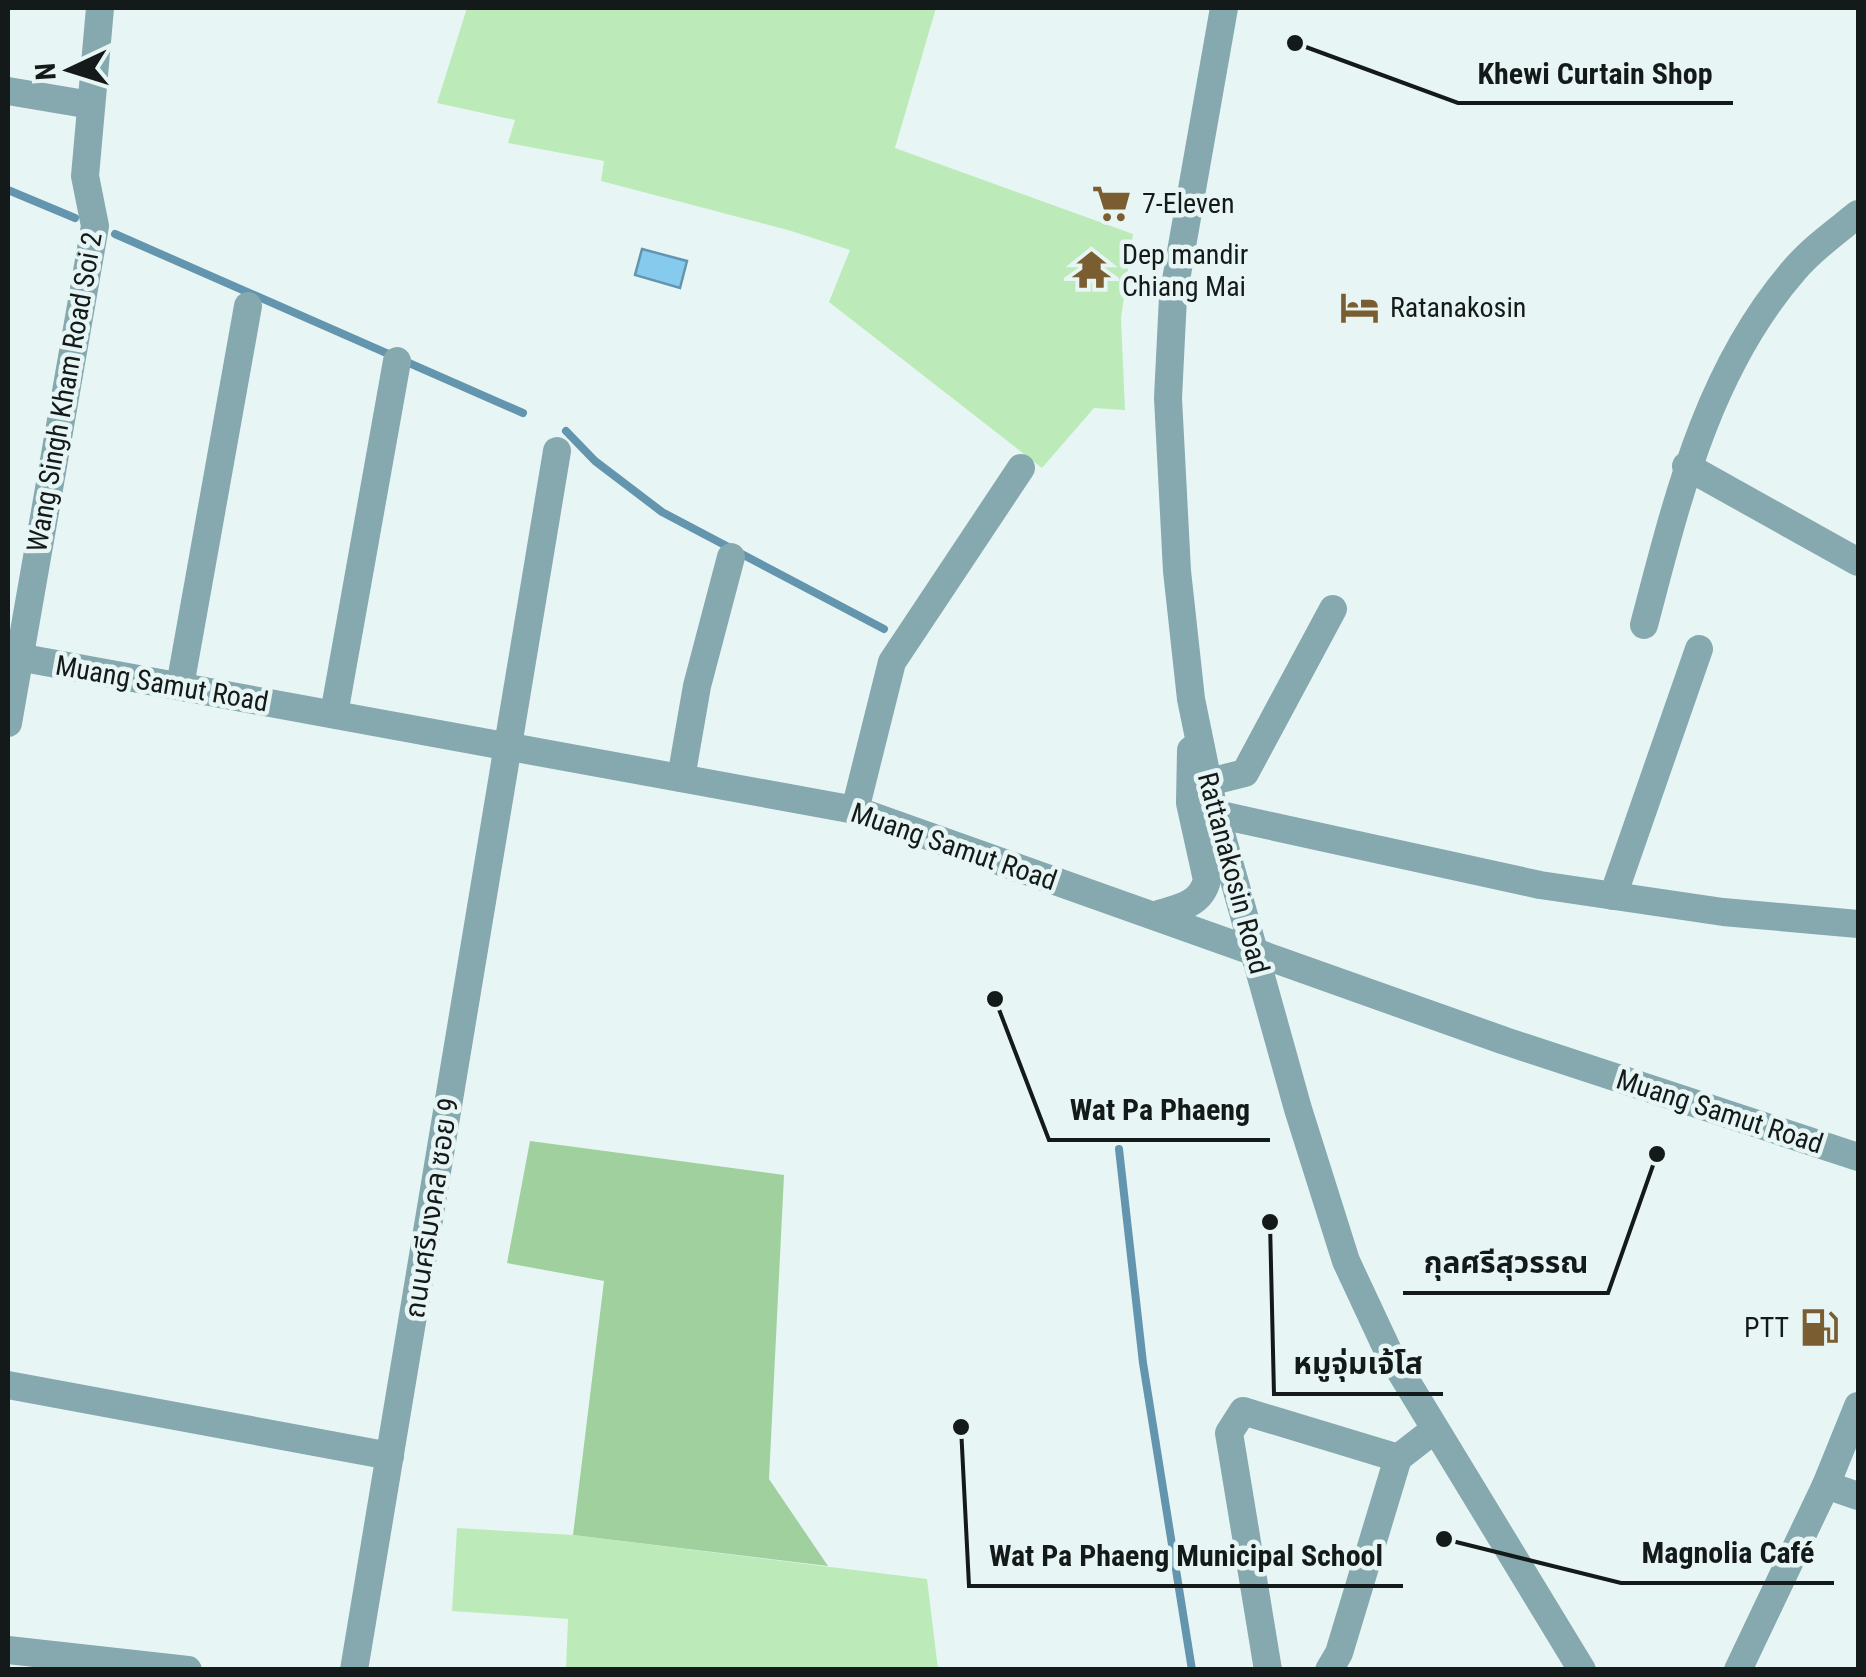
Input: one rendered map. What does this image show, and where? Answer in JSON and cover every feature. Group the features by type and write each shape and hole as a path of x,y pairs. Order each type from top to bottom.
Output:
{"street":[{"name":"Wang Singh Kham Road Soi 2","path":"8,724 95,226 86,176 100,8"},
{"name":"Rattanakosin Road","path":"1224,8 1173,297 1171,334 1168,398 1176,571 1191,699 1216,814 1253,950 1346,1260 1388,1351 1582,1670"},
{"path":"8,91 91,105"},
{"path":"1644,625 1686,466 1709,408 1767,305 1797,267 1858,214"},
{"path":"180,686 248,306"},
{"path":"334,714 397,362"},
{"name":"ถนนศรีมงคล ซอย 9","path":"354,1670 557,450"},
{"path":"1686,466 1858,562"},
{"path":"855,810 892,662 1021,468"},
{"path":"681,778 697,686 731,556"},
{"path":"1209,782 1245,772 1333,609"},
{"path":"1613,896 1699,649"},
{"name":"Muang Samut Road","path":"18,657 855,810 1468,1028 1858,1157"},
{"path":"1156,915 1194,902 1204,892 1207,880 1190,802 1191,699"},
{"path":"1216,814 1540,884 1723,912 1858,924"},
{"path":"8,1386 390,1456"},
{"path":"1738,1670 1826,1485 1858,1406"},
{"path":"1268,1670 1229,1433 1244,1411 1398,1458"},
{"path":"1329,1670 1339,1653 1398,1458 1434,1430"},
{"path":"1826,1485 1858,1496"},
{"path":"8,1650 188,1670"}],"green space":[{"path":"467,8 936,8 895,148 1133,234 1121,318 1125,410 1094,408 1042,468 829,302 850,250 601,181 604,161 508,143 515,120 437,103"},
{"path":"530,1141 784,1175 769,1479 828,1566 573,1535 604,1281 507,1263"},
{"path":"457,1528 573,1535 927,1579 938,1669 566,1669 568,1619 452,1611"}],"water":[{"path":"642,249 687,261 680,288 635,275"}],"waterway":[{"path":"8,190 75,218"},
{"path":"115,234 523,413"},
{"path":"566,431 595,461 662,512 884,629"},
{"path":"1119,1149 1143,1363 1192,1670"}],"place":[{"name":"Khewi Curtain Shop","path":"1295,43"},
{"name":"7-Eleven","path":"1112,203"},
{"name":"Dep mandir Chiang Mai","path":"1092,270"},
{"name":"Ratanakosin","path":"1360,307"},
{"name":"Wat Pa Phaeng","path":"995,999"},
{"name":"กุลศรีสุวรรณ","path":"1657,1154"},
{"name":"หมูจุ่มเจ้โส","path":"1270,1222"},
{"name":"PTT","path":"1819,1327"},
{"name":"Wat Pa Phaeng Municipal School","path":"961,1427"},
{"name":"Magnolia Café","path":"1444,1539"}]}
